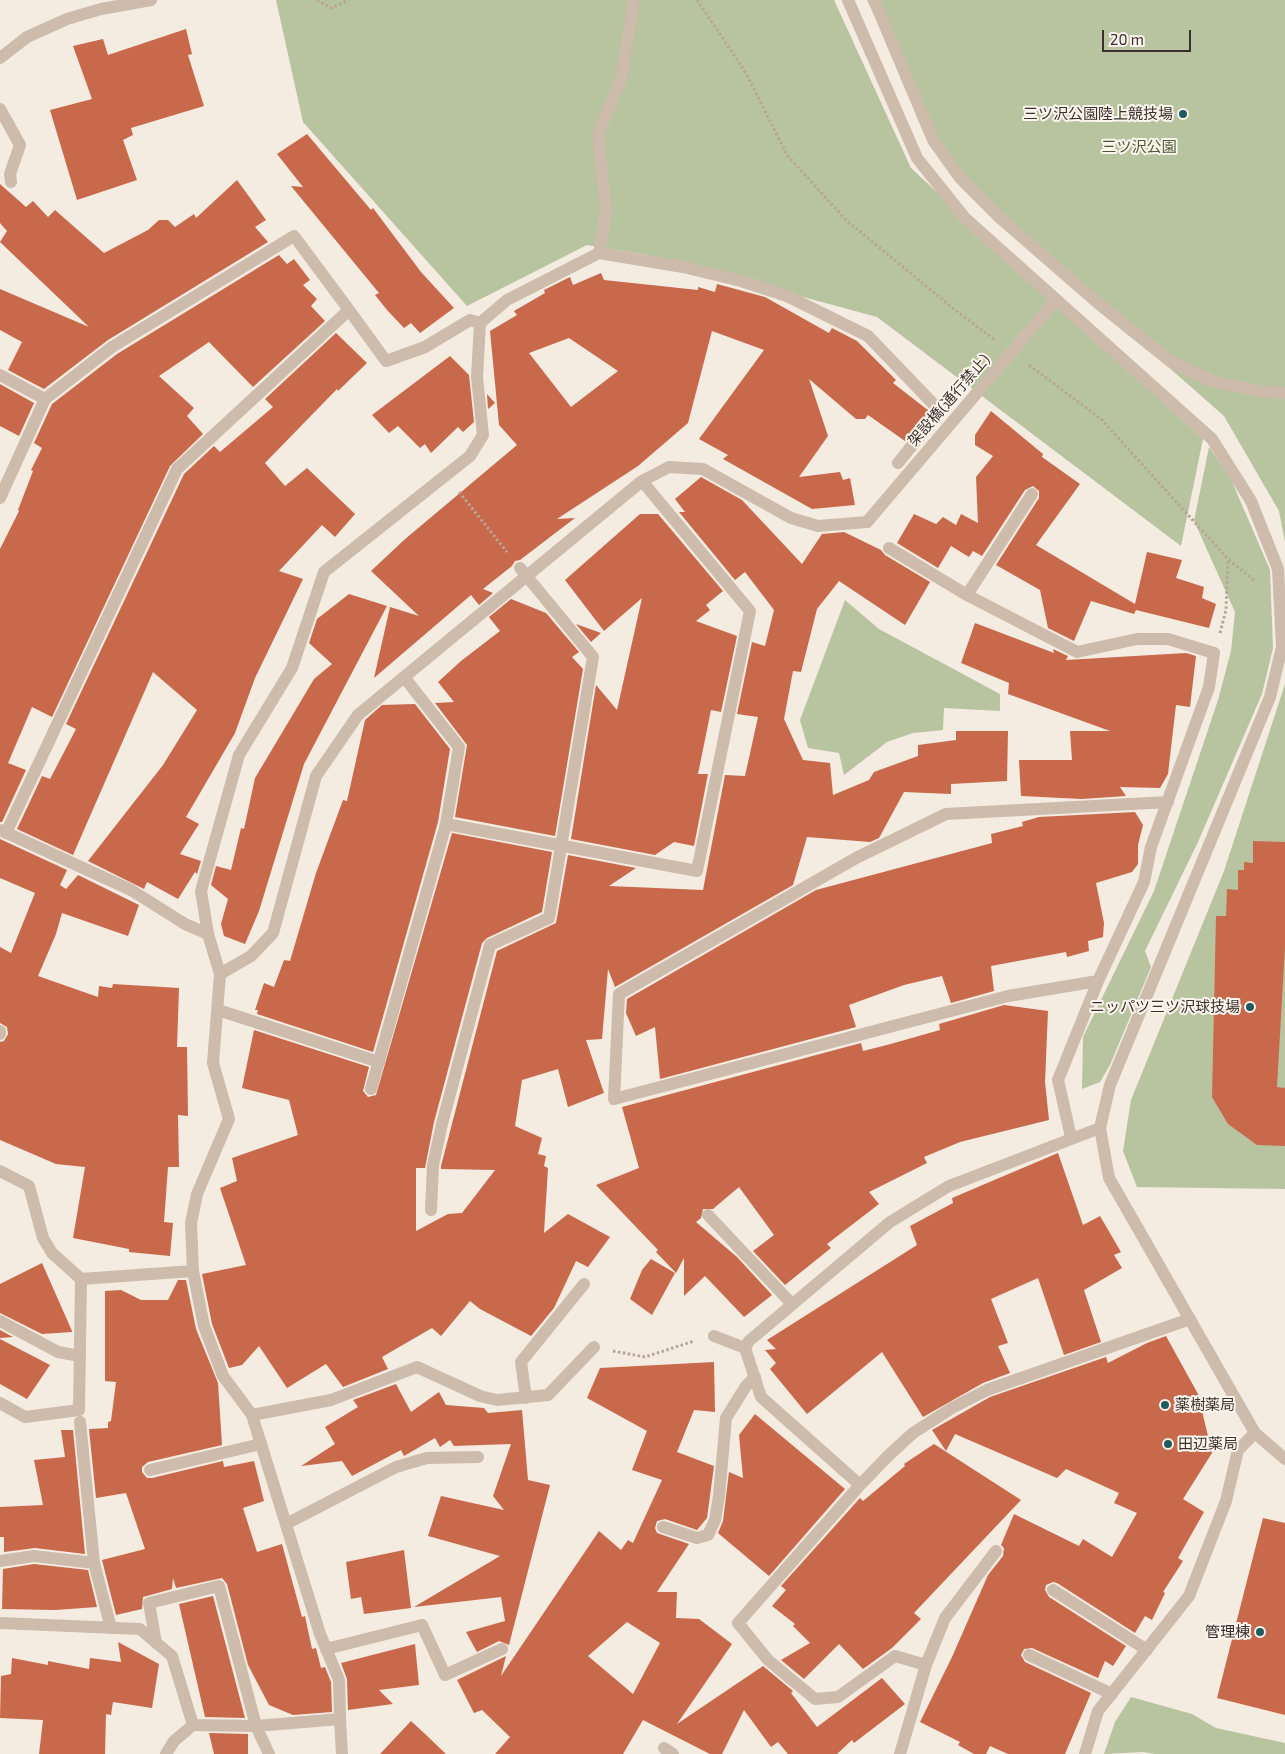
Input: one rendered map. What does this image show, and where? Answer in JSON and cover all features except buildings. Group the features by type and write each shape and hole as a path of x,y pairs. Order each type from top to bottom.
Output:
{"street":[{"path":"0,58 27,37 67,18 136,1 152,0"},
{"path":"599,253 606,211 598,134 621,79 634,0"},
{"path":"848,0 917,158 965,218 1212,439 1250,501 1278,569 1282,647 1270,697 1110,1085 1100,1128 1109,1178 1255,1433 1285,1459"},
{"path":"874,0 932,140 960,178 1000,218 1098,304 1170,361 1212,381 1258,391 1284,393"},
{"path":"0,109 20,146 10,174 11,182"},
{"path":"0,498 45,399 112,347 294,236 386,361 425,347 470,320 480,323"},
{"path":"342,1754 339,1680 326,1649 252,1415 223,1376 204,1326 193,1271 190,1222 197,1194 229,1119 213,1063 220,974 208,934 201,891 239,755 292,668 324,572 448,479 470,456 483,435 478,377 480,323 507,300 599,253 683,267 741,281 787,296 868,336 940,411 898,463"},
{"name":"架設橋(通行禁止)","path":"642,481 669,467 703,468 791,518 818,526 866,522 1056,300"},
{"path":"208,934 185,924 131,890 3,831 177,469 349,310"},
{"path":"0,375 45,399"},
{"path":"220,974 251,956 273,933 316,776 325,760 358,715 523,572 642,481 750,611 697,871 446,824"},
{"path":"967,595 1032,494"},
{"path":"889,548 967,595 1077,652 1137,639 1168,639 1214,653 1209,687 1151,847 1144,882 1098,981 1058,1080 1071,1137"},
{"path":"431,1210 434,1165 442,1124 490,945 549,918 593,657 523,572"},
{"path":"372,1089 446,824 458,747 404,677"},
{"path":"1098,981 1008,996 614,1099 619,994 856,858 946,814 1168,802"},
{"path":"218,1010 379,1062"},
{"path":"860,1485 761,1397 745,1348 749,1341 890,1222 949,1186 1071,1137 1100,1128"},
{"path":"0,1171 29,1186 43,1238 52,1253 81,1279 193,1271"},
{"path":"708,1215 792,1304"},
{"path":"0,1403 24,1417 79,1410 81,1279"},
{"path":"526,1398 521,1362 584,1284"},
{"path":"926,1665 895,1656 838,1698 815,1699 768,1660 738,1623 860,1485 913,1433 952,1408 987,1390 1190,1319"},
{"path":"0,1321 58,1352 80,1356"},
{"path":"714,1336 745,1348"},
{"path":"252,1415 331,1400 417,1367 480,1396 497,1400 548,1395 594,1347"},
{"path":"663,1527 698,1538 708,1535 715,1520 719,1496 726,1418 746,1386 755,1377"},
{"path":"80,1422 94,1562 111,1628"},
{"path":"1085,1754 1098,1712 1189,1596 1226,1501 1238,1450 1255,1433"},
{"path":"150,1470 261,1444"},
{"path":"286,1524 396,1467 426,1458 478,1457"},
{"path":"900,1754 926,1665 945,1618 996,1550"},
{"path":"0,1561 34,1556 94,1562"},
{"path":"156,1643 149,1602 219,1586 256,1726 269,1754"},
{"path":"1053,1590 1147,1650"},
{"path":"0,1623 140,1629 172,1656 193,1725"},
{"path":"326,1649 422,1625 445,1675 502,1649"},
{"path":"1029,1655 1112,1694"},
{"path":"166,1754 174,1741 193,1725 256,1726 340,1719"}],"path":[{"path":"317,0 331,8 349,0"},
{"path":"697,0 746,72 788,155 846,220 955,310 1001,345"},
{"path":"1024,362 1101,419 1228,559 1280,602"},
{"path":"448,479 523,572"},
{"path":"1226,610 1228,559"},
{"path":"594,1347 645,1356 714,1336"}],"green space":[{"path":"276,0 834,0 911,168 1203,439 1181,546 877,317 648,255 587,245 467,306 303,122"},
{"name":"三ツ沢公園","path":"867,0 1285,0 1285,542 1279,511 1224,416 956,180"},
{"path":"1209,447 1230,477 1270,570 1273,648 1262,694 1198,842 1145,951 1151,967 1110,1065 1100,1082 1082,1089 1083,1037 1154,891 1218,700 1231,651 1235,612 1194,521"},
{"path":"845,600 879,629 1000,694 1000,711 944,708 943,730 913,733 887,742 844,775 839,753 808,748 800,720"},
{"path":"1285,684 1285,1189 1137,1187 1123,1151 1131,1100 1224,871"},
{"path":"1131,1697 1192,1714 1216,1728 1285,1743 1285,1754 1155,1754 1143,1752 1104,1754 1115,1722"}],"place":[{"name":"三ツ沢公園陸上競技場","path":"1183,114"},
{"name":"ニッパツ三ツ沢球技場","path":"1250,1007"},
{"name":"薬樹薬局","path":"1165,1405"},
{"name":"田辺薬局","path":"1168,1444"},
{"name":"管理棟","path":"1260,1632"}]}
